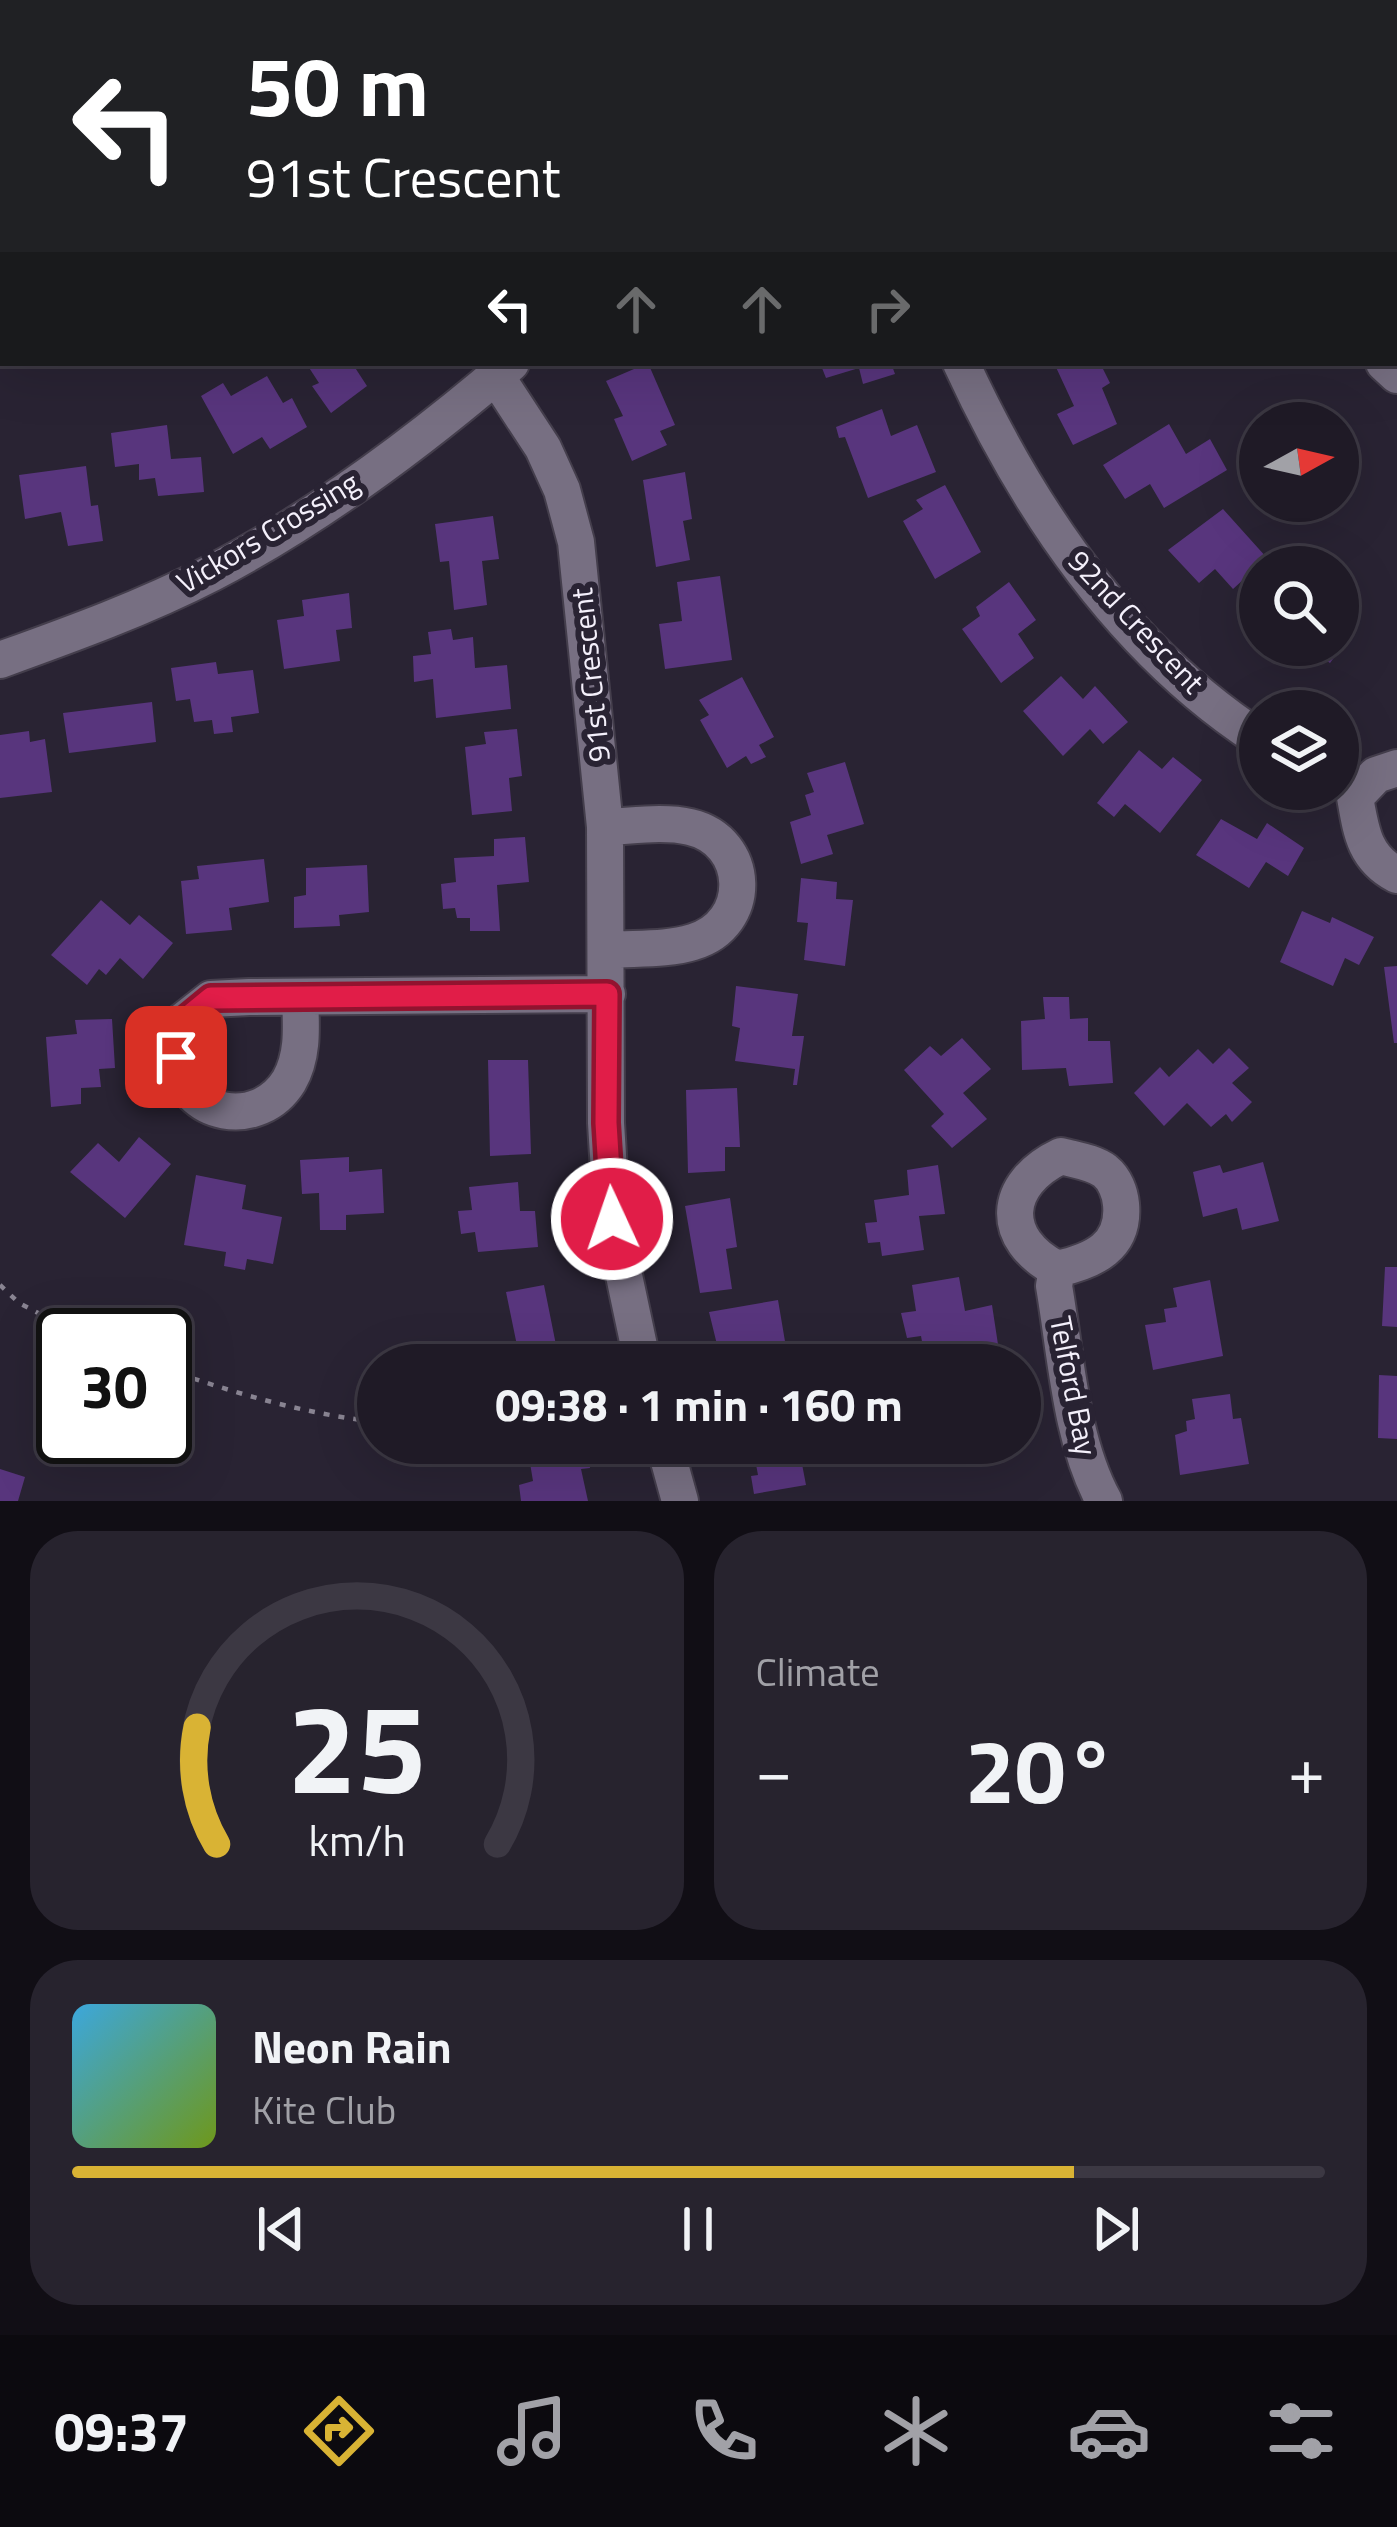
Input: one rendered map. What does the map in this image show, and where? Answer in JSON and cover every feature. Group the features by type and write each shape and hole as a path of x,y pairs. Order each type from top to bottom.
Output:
{"street":[{"name":"92nd Crescent","path":"962,366 1043,520 1102,596 1169,665 1239,723"},
{"name":"Vickors Crossing","path":"0,660 92,627 211,573 322,508 503,370"},
{"name":"91st Crescent","path":"503,370 562,490 576,542 605,826 606,1123 612,1219 639,1344"},
{"path":"1359,785 1397,768"},
{"path":"1353,810 1375,862 1397,875"},
{"path":"605,826 692,827 731,854 740,883 734,910 718,929 694,942 609,950"},
{"path":"300,997 607,994"},
{"name":"Telford Bay","path":"1057,1269 1054,1286 1081,1435 1103,1501"},
{"path":"670,1464 680,1501"}],"path":[{"path":"0,1285 36,1312"},
{"path":"192,1379 233,1393 357,1420"}],"building":[{"path":"308,366 354,366 367,386 331,413 312,386 319,383"},
{"path":"649,366 675,425 660,431 667,445 632,461 614,419 623,416 606,381"},
{"path":"821,366 892,366 895,374 863,384 859,368 826,378"},
{"path":"1055,366 1102,366 1110,383 1102,388 1117,424 1073,445 1057,414 1074,406"},
{"path":"267,376 283,403 292,398 307,427 270,449 262,437 233,454 201,396 223,383 231,396"},
{"path":"882,409 891,436 917,425 936,472 868,498 845,437 839,438 836,427"},
{"path":"1169,424 1186,454 1210,439 1227,470 1164,508 1150,484 1125,499 1103,465"},
{"path":"167,425 171,459 201,457 204,492 158,496 155,478 139,480 139,464 115,467 111,433"},
{"path":"86,466 91,506 98,505 103,541 68,546 61,512 25,519 19,475"},
{"path":"685,472 692,519 683,521 690,560 656,567 643,480"},
{"path":"945,485 981,552 935,579 903,521 923,509 916,500"},
{"path":"1223,509 1256,546 1239,546 1239,584 1233,589 1215,569 1199,583 1168,550"},
{"path":"493,516 499,559 482,561 487,605 454,610 449,561 440,562 435,524"},
{"path":"720,576 732,660 665,669 659,624 682,621 677,582"},
{"path":"1009,582 1036,620 1018,634 1034,658 1001,683 962,629 980,616 976,607"},
{"path":"349,593 352,628 336,630 340,661 284,669 277,620 304,616 302,600"},
{"path":"451,629 453,640 473,637 475,668 507,665 511,709 436,718 433,679 414,682 413,656 431,654 428,632"},
{"path":"216,662 218,674 253,670 259,713 231,717 233,732 214,734 212,720 194,722 190,699 176,701 171,668"},
{"path":"1061,676 1083,699 1095,686 1128,722 1103,744 1090,729 1063,756 1023,711"},
{"path":"742,677 774,737 759,745 766,757 751,764 746,756 727,768 700,720 709,715 699,700"},
{"path":"152,702 156,742 69,753 63,713"},
{"path":"517,729 522,776 509,778 512,811 472,815 465,747 486,744 484,732"},
{"path":"29,731 30,742 45,739 52,792 0,798 0,735"},
{"path":"1139,750 1162,769 1173,757 1202,780 1160,833 1125,804 1114,817 1097,803"},
{"path":"845,762 864,824 827,835 833,854 801,864 790,822 811,815 805,795 814,792 807,773"},
{"path":"1221,819 1257,839 1267,823 1304,848 1288,876 1266,862 1249,888 1196,855"},
{"path":"525,837 529,882 497,885 500,931 470,931 470,918 457,918 455,908 443,909 441,884 456,882 454,858 494,856 494,839"},
{"path":"264,859 269,902 229,908 232,930 186,934 181,881 199,879 197,866"},
{"path":"367,865 369,912 339,915 340,926 294,928 294,897 306,895 306,868"},
{"path":"801,878 837,882 836,899 853,900 845,966 804,960 808,923 797,922"},
{"path":"101,900 130,925 139,915 173,943 143,979 120,958 106,975 99,969 87,985 51,955"},
{"path":"1302,911 1330,923 1332,917 1374,937 1359,965 1345,958 1333,986 1280,962"},
{"path":"1397,966 1397,1043 1394,1043 1384,967"},
{"path":"736,986 798,994 792,1036 804,1036 797,1085 793,1085 795,1069 735,1061 740,1028 732,1026"},
{"path":"1043,997 1069,997 1070,1019 1088,1018 1088,1041 1110,1041 1113,1083 1069,1086 1066,1068 1022,1070 1021,1021 1045,1019"},
{"path":"112,1019 115,1068 99,1069 101,1087 81,1088 81,1104 51,1107 46,1037 77,1034 75,1020"},
{"path":"962,1038 991,1069 963,1093 987,1119 952,1148 931,1126 944,1114 904,1070 930,1046 941,1056"},
{"path":"1229,1048 1249,1068 1232,1083 1252,1102 1232,1122 1226,1114 1211,1127 1187,1103 1164,1126 1134,1093 1160,1067 1169,1077 1198,1049 1213,1064"},
{"path":"488,1060 528,1060 531,1154 490,1156"},
{"path":"737,1088 740,1147 725,1147 725,1171 688,1173 686,1090"},
{"path":"139,1137 171,1164 125,1218 70,1172 98,1143 119,1162"},
{"path":"349,1157 349,1172 382,1169 384,1213 346,1215 346,1230 320,1230 319,1193 302,1194 300,1160"},
{"path":"1263,1162 1279,1221 1242,1230 1237,1208 1203,1217 1193,1172 1220,1165 1223,1173"},
{"path":"938,1165 945,1214 919,1216 924,1250 882,1256 880,1242 868,1243 865,1223 877,1222 874,1200 909,1195 907,1170"},
{"path":"196,1175 246,1185 242,1209 282,1217 273,1264 247,1259 245,1270 224,1266 226,1252 184,1245"},
{"path":"518,1182 520,1211 535,1211 538,1247 478,1252 475,1232 461,1234 458,1211 472,1210 469,1187"},
{"path":"730,1198 737,1247 726,1249 732,1289 700,1293 685,1206"},
{"path":"1385,1267 1397,1267 1397,1327 1382,1326"},
{"path":"959,1277 965,1311 992,1305 998,1344 922,1344 921,1336 907,1338 901,1313 916,1311 912,1285"},
{"path":"1210,1280 1223,1356 1153,1370 1145,1325 1166,1322 1164,1309 1177,1307 1173,1288"},
{"path":"544,1285 556,1344 517,1344 506,1292"},
{"path":"778,1300 785,1344 717,1344 709,1312"},
{"path":"1379,1375 1397,1376 1397,1439 1378,1438"},
{"path":"1230,1394 1233,1419 1241,1418 1249,1464 1180,1475 1175,1435 1187,1431 1186,1421 1195,1419 1192,1399"},
{"path":"530,1464 589,1464 590,1468 581,1469 588,1501 521,1501 519,1485 533,1481"},
{"path":"756,1464 802,1464 806,1485 754,1494 751,1476 758,1475"},
{"path":"0,1469 25,1477 18,1501 0,1501"}],"route":[{"path":"176,1057 183,1021 211,998 607,994 606,1123 612,1219"}]}
